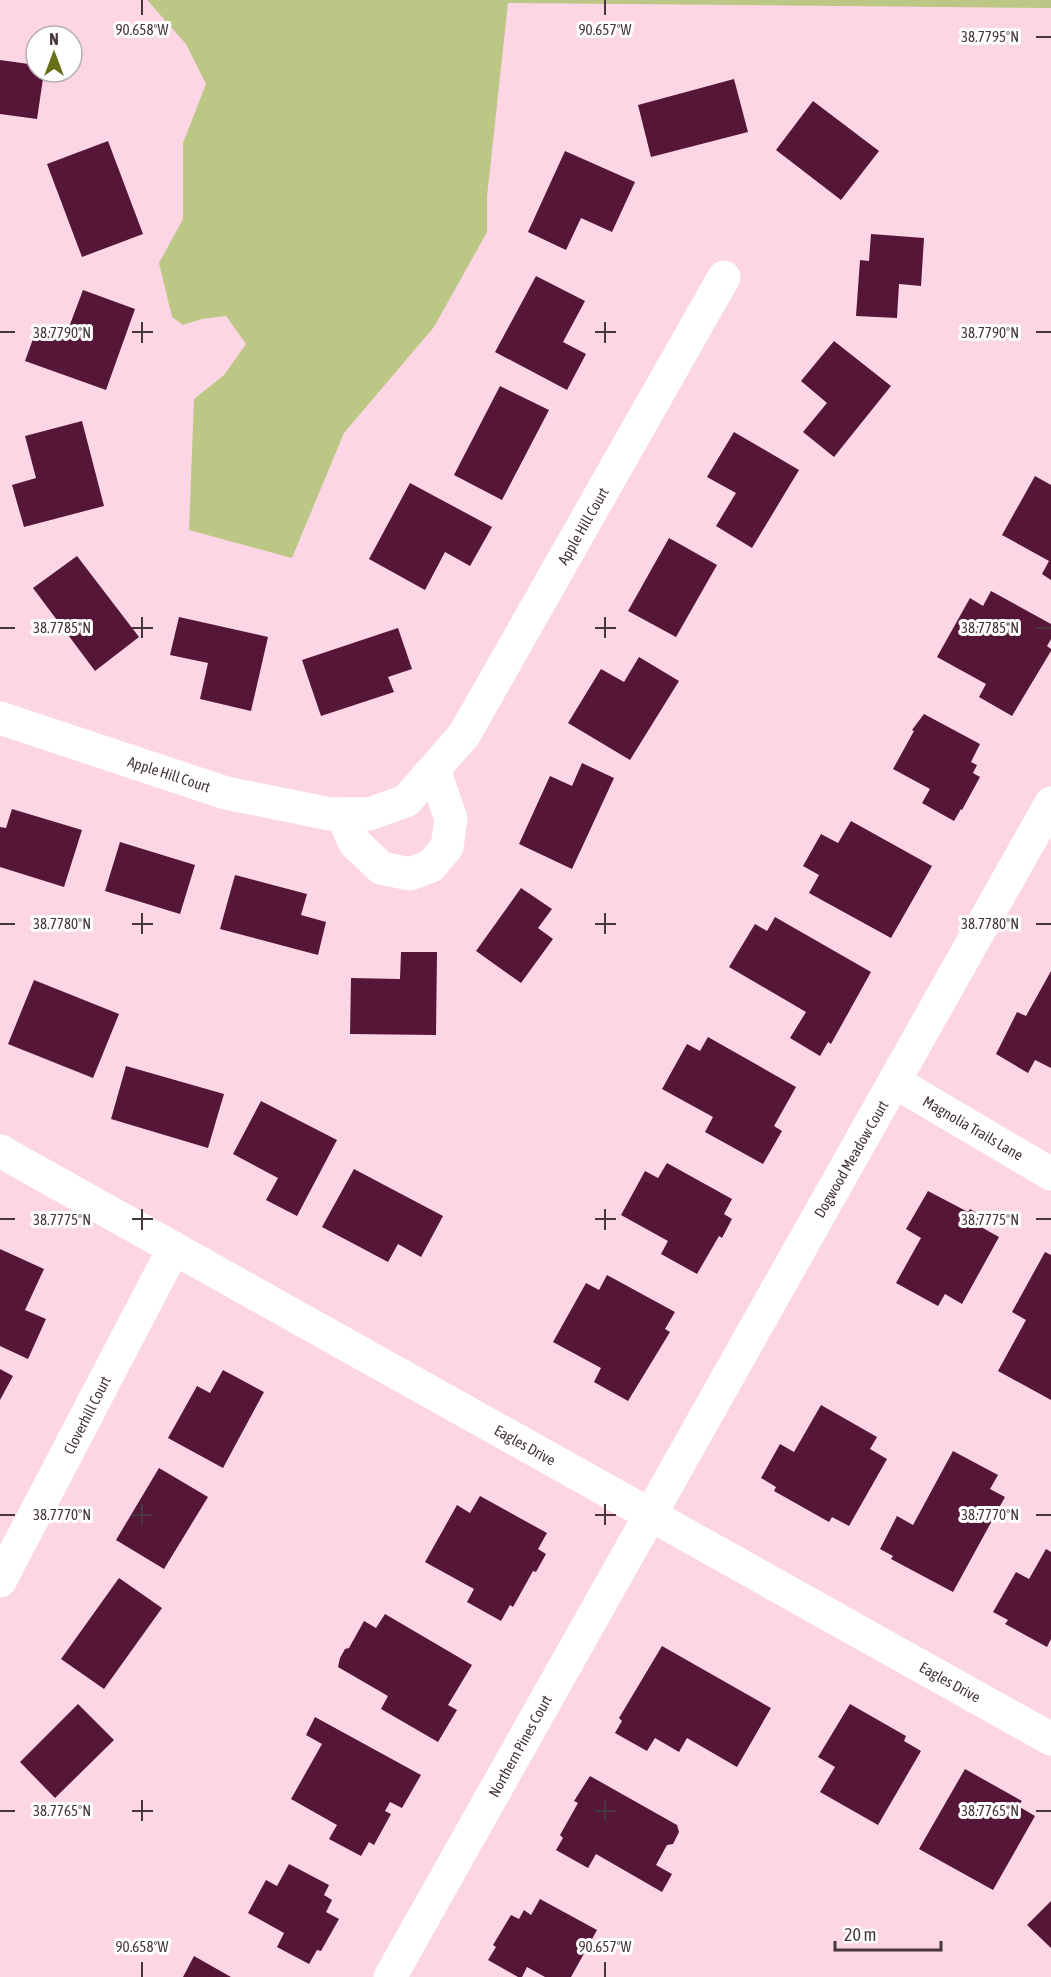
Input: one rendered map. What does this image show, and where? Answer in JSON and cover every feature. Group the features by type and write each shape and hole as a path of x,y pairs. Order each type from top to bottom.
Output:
{"street":[{"name":"Apple Hill Court","path":"0,718 226,793 330,814 369,814 406,801 464,735 724,277"},
{"path":"342,814 354,842 381,868 410,874 431,866 447,847 451,819 434,770"},
{"name":"Dogwood Meadow Court","path":"650,1515 1051,803"},
{"name":"Magnolia Trails Lane","path":"895,1082 1051,1174"},
{"name":"Eagles Drive","path":"0,1151 1051,1739"},
{"name":"Cloverhill Court","path":"0,1581 174,1248"},
{"name":"Northern Pines Court","path":"390,1977 650,1515"}],"green space":[{"path":"147,0 1051,0 1051,8 508,3 487,197 487,232 434,327 344,433 292,558 189,530 194,399 224,375 246,344 226,316 202,319 183,325 172,317 159,263 183,219 183,143 206,84 186,44"}],"building":[{"path":"0,60 24,63 24,84 42,84 37,119 0,114"},
{"path":"734,79 748,132 651,157 638,105"},
{"path":"813,101 879,151 841,200 776,150"},
{"path":"108,141 143,234 82,257 47,164"},
{"path":"565,151 635,182 612,232 581,218 566,250 528,232"},
{"path":"871,234 924,238 921,286 899,284 897,318 856,316 860,260 869,261"},
{"path":"536,276 585,301 563,342 586,354 567,390 495,352"},
{"path":"83,290 135,309 106,390 25,361 38,325 66,335"},
{"path":"834,341 891,386 834,457 803,432 827,403 801,381"},
{"path":"500,386 549,410 502,500 454,475"},
{"path":"82,421 104,506 24,527 12,485 36,478 25,436"},
{"path":"734,432 799,470 752,548 716,526 736,493 707,477"},
{"path":"1035,476 1051,485 1051,580 1042,574 1049,561 1002,535"},
{"path":"410,483 492,527 470,566 445,552 425,590 369,559"},
{"path":"669,538 717,565 676,637 628,611"},
{"path":"77,556 139,637 95,671 33,588"},
{"path":"991,591 1051,624 1051,639 1047,646 1051,651 1012,716 979,697 986,684 937,657 970,598 983,606"},
{"path":"179,617 268,637 251,711 200,699 208,663 170,655"},
{"path":"398,628 412,669 388,677 394,692 321,716 302,660"},
{"path":"639,657 679,681 630,760 568,723 601,669 624,682"},
{"path":"924,714 980,744 971,762 977,765 973,773 980,777 954,821 922,803 930,789 893,769 914,731 912,730"},
{"path":"582,763 614,778 572,869 519,844 550,776 572,786"},
{"path":"12,809 82,830 64,887 0,867 0,827 6,828"},
{"path":"851,821 932,866 891,938 809,893 819,875 803,866 821,834 838,843"},
{"path":"120,842 195,865 180,914 105,891"},
{"path":"235,875 307,894 301,915 326,922 318,955 220,929"},
{"path":"521,888 552,909 538,928 553,939 521,983 476,951"},
{"path":"775,917 871,972 831,1044 828,1042 820,1056 790,1038 806,1012 729,967 755,924 767,931"},
{"path":"401,952 437,952 436,1035 350,1034 351,978 400,979"},
{"path":"1051,971 1051,1068 1035,1060 1028,1073 996,1054 1017,1012 1026,1016"},
{"path":"34,980 119,1014 93,1078 8,1044"},
{"path":"708,1037 796,1087 774,1126 782,1131 763,1164 705,1132 713,1117 662,1089 687,1044 700,1051"},
{"path":"126,1066 224,1094 208,1148 111,1119"},
{"path":"261,1101 337,1140 297,1216 266,1200 278,1178 233,1154"},
{"path":"667,1163 732,1199 724,1214 732,1219 722,1238 719,1236 697,1274 661,1254 668,1241 621,1215 645,1171 658,1178"},
{"path":"354,1169 443,1216 421,1257 398,1244 388,1262 322,1227"},
{"path":"928,1191 968,1212 970,1209 986,1218 981,1227 999,1237 962,1304 945,1294 938,1306 896,1283 921,1238 906,1229"},
{"path":"0,1249 44,1269 25,1310 46,1319 28,1359 0,1346"},
{"path":"1045,1252 1051,1255 1051,1400 998,1371 1026,1320 1012,1312"},
{"path":"607,1275 675,1312 665,1329 670,1332 628,1401 594,1382 601,1368 553,1342 586,1283 599,1290"},
{"path":"0,1369 13,1376 0,1400"},
{"path":"223,1370 264,1392 223,1468 168,1438 197,1386 210,1393"},
{"path":"821,1405 877,1437 870,1449 887,1459 849,1526 832,1517 829,1522 774,1491 776,1487 761,1478 780,1444 794,1452"},
{"path":"953,1451 998,1475 990,1489 1005,1497 953,1592 891,1559 893,1556 880,1549 897,1516 913,1525"},
{"path":"159,1468 208,1497 164,1569 116,1540"},
{"path":"480,1496 547,1533 538,1549 546,1554 536,1572 533,1571 513,1607 510,1605 501,1621 467,1602 474,1589 425,1562 457,1505 470,1513"},
{"path":"1046,1549 1051,1552 1051,1639 1047,1647 1005,1624 1008,1620 993,1612 1016,1572 1029,1579"},
{"path":"119,1578 162,1608 104,1689 61,1659"},
{"path":"385,1614 472,1665 448,1705 457,1710 438,1742 381,1709 388,1696 338,1667 345,1649 349,1648 364,1621 376,1628"},
{"path":"662,1646 771,1708 737,1767 687,1738 679,1752 655,1738 647,1751 615,1733 622,1721 619,1718"},
{"path":"78,1704 114,1740 55,1798 20,1762"},
{"path":"850,1704 906,1736 904,1741 921,1751 878,1825 820,1792 835,1767 818,1757"},
{"path":"315,1717 421,1775 402,1808 390,1802 385,1811 391,1814 374,1845 369,1842 361,1856 329,1839 337,1825 291,1799 322,1744 306,1735"},
{"path":"965,1769 1022,1801 1018,1806 1035,1816 993,1890 919,1849"},
{"path":"590,1776 677,1825 679,1832 673,1844 667,1845 656,1865 672,1874 662,1892 596,1854 588,1868 556,1850 563,1838 560,1835 578,1803 574,1801"},
{"path":"289,1864 329,1885 324,1895 332,1900 326,1912 339,1919 321,1951 317,1950 309,1964 277,1947 284,1933 248,1913 266,1880 277,1886"},
{"path":"540,1899 597,1930 571,1977 545,1977 527,1967 522,1977 518,1977 488,1960 496,1947 493,1945 511,1915 519,1919 524,1910 531,1915"},
{"path":"1051,1901 1051,1948 1027,1925"},
{"path":"194,1956 231,1977 183,1977"}]}
